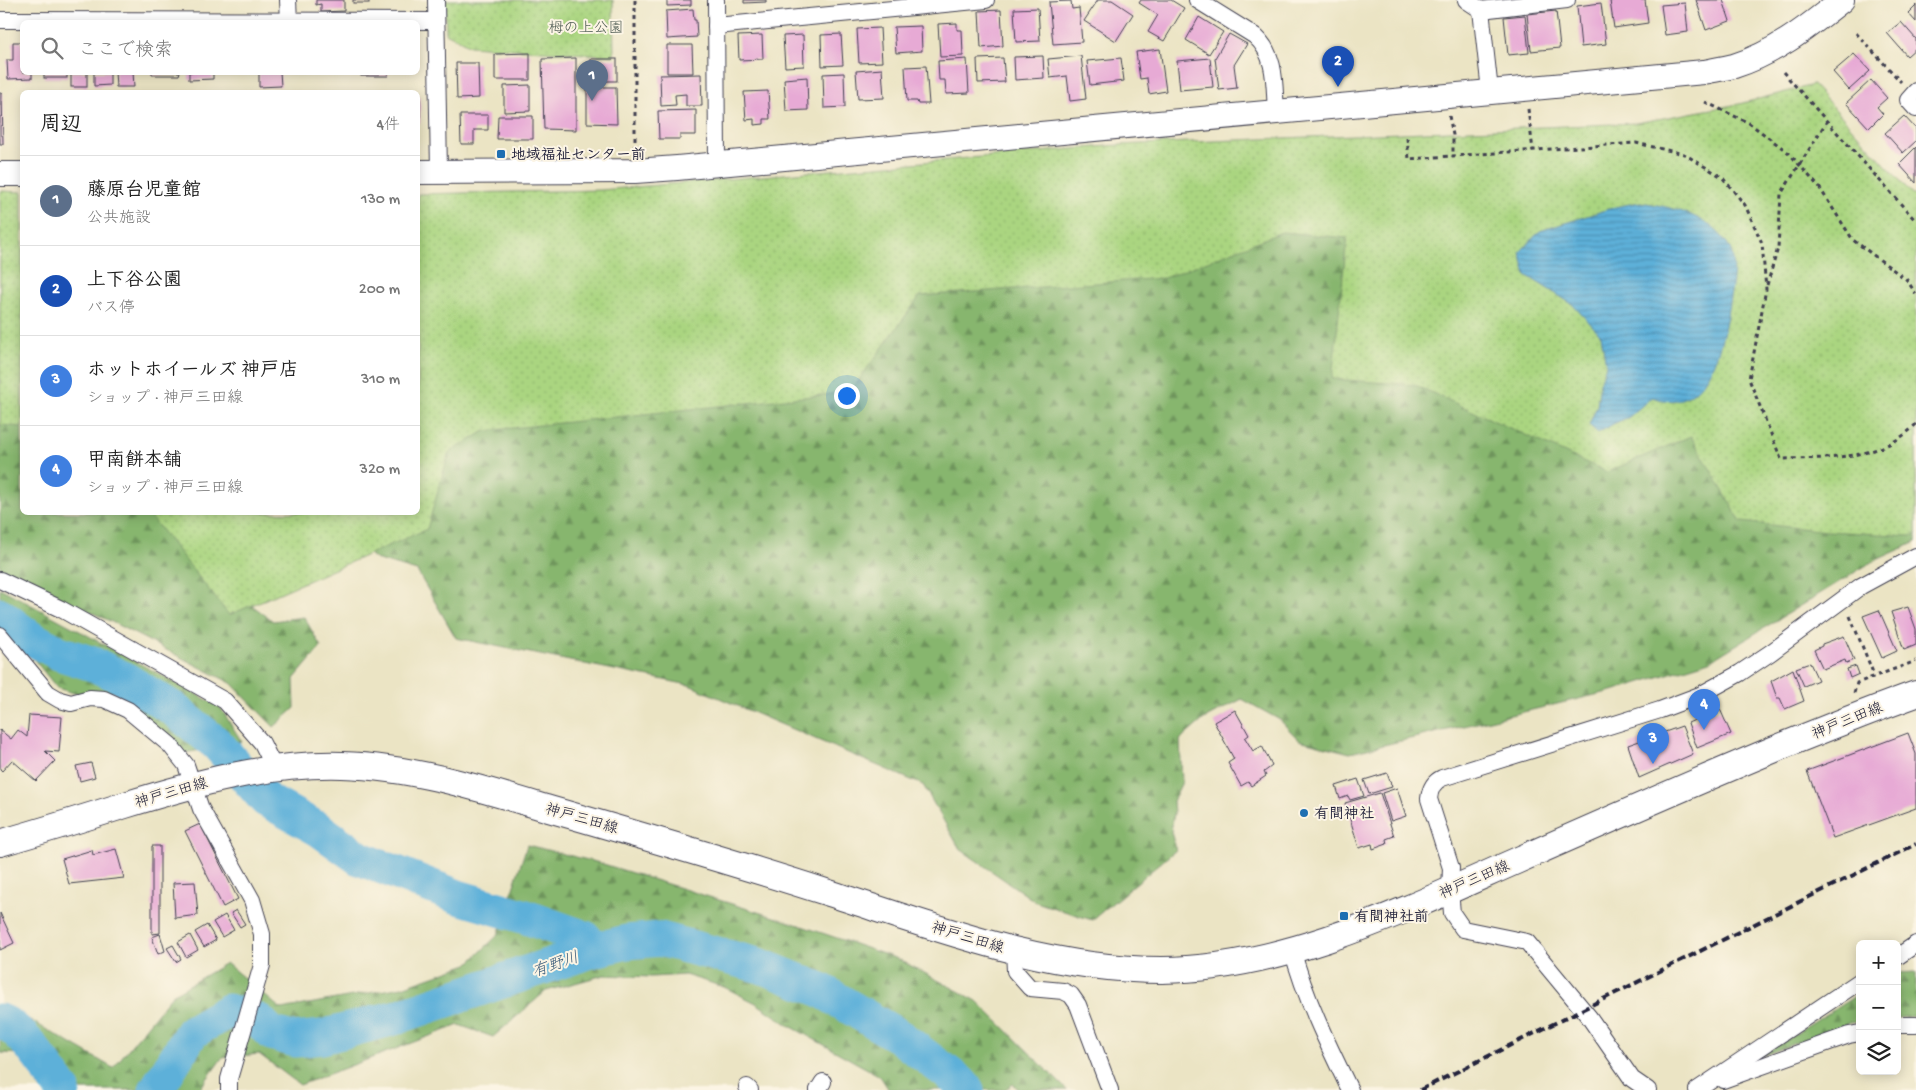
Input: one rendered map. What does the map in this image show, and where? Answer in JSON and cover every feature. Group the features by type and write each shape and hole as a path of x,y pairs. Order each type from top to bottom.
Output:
{"main road":[{"name":"神戸三田線","path":"0,844 221,778 271,769 310,765 378,768 463,784 717,857 1014,951 1078,964 1121,969 1165,970 1205,967 1250,960 1331,938 1450,890 1711,776 1856,716 1916,694"}],"street":[{"path":"288,0 289,20"},
{"path":"436,0 428,172 635,171 1704,72 1734,66 1786,42 1842,0"},
{"path":"716,0 717,164"},
{"path":"716,26 986,0"},
{"path":"1197,0 1255,36 1264,44 1272,65 1276,113"},
{"path":"1466,0 1484,5 1567,0"},
{"path":"1484,5 1490,91"},
{"path":"0,20 20,20"},
{"path":"420,21 436,21"},
{"path":"0,174 20,174"},
{"path":"1648,1090 1632,1079 1589,1017 1527,942 1463,929 1452,913 1451,868 1429,798 1432,787 1436,781 1660,710 1700,694 1740,673 1770,653 1861,586 1916,556"},
{"path":"0,580 61,608 226,701 262,743 271,769"},
{"path":"0,635 48,693 60,700 71,703 90,698 104,699 128,710 170,745 186,765 201,808 252,900 262,934 262,965 240,1040 229,1090"},
{"path":"1901,954 1916,944"},
{"path":"1292,949 1300,979 1350,1090"},
{"path":"1014,951 1015,970 1030,988 1063,991 1071,995 1078,1005 1110,1090"},
{"path":"1701,1088 1856,984"},
{"path":"1901,1025 1916,1025"},
{"path":"1701,1088 1856,1034"}],"path":[{"path":"635,0 635,171"},
{"path":"1856,33 1915,98"},
{"path":"1783,72 1916,220"},
{"path":"1705,102 1748,123 1790,153 1819,187 1853,240 1907,280 1916,294"},
{"path":"1527,104 1533,151"},
{"path":"1448,113 1453,134 1453,157"},
{"path":"1827,121 1781,194 1778,248 1766,289 1749,380 1781,459 1840,458 1878,450 1907,433 1916,424"},
{"path":"1407,138 1409,159 1636,143 1684,154 1722,177 1745,205 1762,243 1766,289"},
{"path":"1849,613 1874,675"},
{"path":"1856,716 1853,695 1857,683 1874,675 1916,661"},
{"path":"1744,924 1747,930"}],"green space":[{"name":"栂の上公園","path":"445,0 613,0 614,56 470,46 446,33"},
{"path":"1813,85 1916,198 1916,534 1910,536 1828,531 1741,522 1691,436 1607,472 1415,385 1332,379 1347,238 1282,232 1164,278 920,296 850,392 485,431 449,453 427,529 229,615 150,515 420,515 420,194 601,190 1119,145 1636,123 1739,104"},
{"path":"0,191 20,192 20,427 0,425"},
{"path":"1281,199 1916,413 1916,542 1870,563 1710,661 1612,691 1350,753 1299,740 1280,720 1242,699 1204,719 1180,740 1182,782 1173,801 1174,813 1171,832 1176,850 1092,920 1036,902 960,849 923,785 689,685 456,638 417,571 375,559 350,538 410,515 420,515 420,507 450,431 842,291"},
{"path":"20,250 20,515 202,515 237,594 273,621 304,617 321,647 294,679 295,708 274,727 231,683 102,617 0,573 0,252"},
{"path":"0,588 220,707 242,742 185,753 114,692 77,694 57,688 28,652 40,626 0,599"},
{"path":"527,845 600,863 793,923 898,959 977,1001 1067,1090 1019,1090 1013,1084 1004,1090 889,1090 880,1076 790,1026 756,1003 724,987 685,975 651,977 604,975 546,991 493,1037 459,1025 300,1085 259,1054 222,1058 199,1090 41,1090 23,1054 0,1053 0,1010 30,1020 113,1068 172,995 226,963 281,1009 402,987 468,964 498,935"},
{"path":"1916,972 1916,1016 1901,1018 1901,973"},
{"path":"1856,996 1856,1022 1849,1023 1759,1057"}],"water":[{"path":"1640,202 1676,210 1699,219 1710,225 1727,243 1731,250 1734,265 1726,319 1717,355 1710,372 1700,387 1687,397 1671,401 1652,397 1629,417 1598,433 1589,425 1597,406 1600,383 1606,365 1601,335 1572,304 1526,275 1520,252 1540,231 1615,207"}],"building":[{"path":"316,0 344,0 344,11 321,12 321,4 316,5"},
{"path":"353,0 369,0 369,3 353,3"},
{"path":"667,0 691,0 691,5 667,6"},
{"path":"744,0 766,0 766,2 744,3"},
{"path":"1098,0 1112,0 1133,14 1116,41 1084,21"},
{"path":"1141,0 1171,0 1184,8 1164,41 1148,32 1158,15 1139,3"},
{"path":"1645,0 1648,23 1614,28 1610,1"},
{"path":"1696,0 1723,0 1730,21 1706,30"},
{"path":"1071,1 1072,9 1079,8 1082,42 1053,44 1049,2"},
{"path":"1601,3 1606,44 1581,47 1577,6"},
{"path":"1685,3 1688,32 1665,35 1661,5"},
{"path":"1916,5 1916,22 1908,13"},
{"path":"1038,8 1040,41 1016,42 1014,9"},
{"path":"693,9 697,37 667,39 666,11"},
{"path":"1001,10 1003,46 981,48 979,11"},
{"path":"1556,11 1560,48 1531,51 1527,14"},
{"path":"1525,15 1529,53 1508,55 1504,17"},
{"path":"1199,17 1223,32 1209,54 1186,40"},
{"path":"1901,22 1916,39 1916,48 1907,56 1887,33"},
{"path":"957,23 957,30 962,30 963,56 940,57 938,24"},
{"path":"921,26 922,51 896,53 894,27"},
{"path":"880,28 882,62 859,63 857,29"},
{"path":"841,34 843,65 822,66 821,35"},
{"path":"1229,34 1247,44 1234,65 1237,88 1219,90 1215,58"},
{"path":"762,35 763,59 739,60 738,36"},
{"path":"803,35 804,66 785,67 783,36"},
{"path":"13,42 20,42 20,75 32,75 32,78 8,79 7,60 13,60"},
{"path":"667,45 692,45 693,73 667,73"},
{"path":"1160,49 1166,91 1149,94 1147,78 1140,79 1136,52"},
{"path":"530,53 530,80 495,80 495,54"},
{"path":"1854,54 1870,71 1849,90 1833,72"},
{"path":"1043,56 1044,78 1015,80 1014,57"},
{"path":"1081,56 1086,99 1070,101 1067,76 1050,78 1048,59"},
{"path":"576,58 576,130 544,129 542,59"},
{"path":"1003,58 1005,82 978,83 977,59"},
{"path":"1121,58 1124,81 1090,85 1087,61"},
{"path":"1210,58 1213,87 1180,90 1177,61"},
{"path":"591,59 617,59 617,81 591,81"},
{"path":"967,59 969,93 946,94 945,80 939,80 938,61"},
{"path":"456,63 478,63 479,98 457,99"},
{"path":"926,66 929,104 907,101 905,67"},
{"path":"882,69 884,98 858,99 856,71"},
{"path":"844,73 845,107 824,108 823,74"},
{"path":"701,74 702,106 686,106 686,94 675,95 676,105 661,106 660,75"},
{"path":"44,75 67,75 67,78 44,78"},
{"path":"71,75 87,75 87,87 71,87"},
{"path":"94,75 110,75 110,85 94,86"},
{"path":"115,75 133,75 134,87 116,87"},
{"path":"189,75 213,75 213,79 189,80"},
{"path":"259,75 280,75 281,86 259,87"},
{"path":"361,75 388,75 388,76"},
{"path":"807,77 808,110 786,111 784,79"},
{"path":"1871,80 1887,98 1877,107 1883,114 1869,128 1846,103"},
{"path":"530,85 530,111 504,112 504,86"},
{"path":"587,87 616,87 617,124 587,123"},
{"path":"768,91 770,119 764,119 764,124 754,125 754,119 746,120 744,92"},
{"path":"0,93 2,93 3,144 0,144"},
{"path":"696,110 696,135 680,135 680,139 659,139 658,111"},
{"path":"460,115 488,115 488,130 474,130 474,144 461,144"},
{"path":"498,116 533,116 533,139 497,139"},
{"path":"1904,116 1916,129 1916,141 1903,153 1885,133"},
{"path":"1916,147 1916,183 1899,164"},
{"path":"1908,607 1916,629 1916,645 1904,650 1891,612"},
{"path":"1879,610 1897,651 1882,658 1863,616"},
{"path":"1844,636 1854,660 1846,663 1845,660 1823,669 1814,650 1822,646 1822,644"},
{"path":"1810,663 1818,680 1804,686 1796,668"},
{"path":"1856,666 1859,674 1850,678 1847,669"},
{"path":"1793,669 1804,701 1785,709 1780,698 1777,698 1771,681"},
{"path":"1720,709 1731,734 1697,748 1688,723"},
{"path":"1235,710 1249,735 1245,738 1253,751 1262,746 1272,766 1264,772 1266,776 1251,786 1248,782 1241,786 1228,763 1234,759 1214,722"},
{"path":"29,715 62,717 59,752 45,751 55,761 36,781 12,760 2,771 0,769 0,730 11,739 18,730 27,737"},
{"path":"1682,726 1693,754 1639,778 1628,745"},
{"path":"1908,733 1916,754 1916,808 1833,838 1807,771"},
{"path":"91,763 95,777 80,781 76,766"},
{"path":"1387,773 1392,787 1369,794 1364,780"},
{"path":"1358,779 1364,796 1350,800 1348,796 1340,799 1336,786"},
{"path":"1397,788 1406,816 1391,821 1382,793"},
{"path":"1380,793 1394,836 1386,839 1387,844 1373,849 1372,844 1359,848 1345,803"},
{"path":"200,824 238,899 223,907 185,831"},
{"path":"152,846 160,846 160,933 152,934"},
{"path":"116,849 124,878 69,884 62,859 92,850 93,855"},
{"path":"195,882 198,915 175,918 173,883"},
{"path":"236,910 245,924 240,927 231,913"},
{"path":"0,913 14,943 0,950"},
{"path":"225,915 234,930 222,937 213,922"},
{"path":"207,925 216,940 204,947 195,932"},
{"path":"160,934 165,951 158,954 152,937"},
{"path":"190,935 198,950 186,957 178,942"},
{"path":"173,945 181,959 176,962 167,948"}],"waterway":[{"path":"0,615 29,637 59,653 93,664 123,678 172,708 217,744 266,800 320,830 359,858 458,897 526,917 585,938 594,950"},
{"name":"有野川","path":"156,1090 192,1032 228,1011 259,1021 271,1033 295,1040 322,1037 394,1018 594,950 627,942 660,939 761,966 821,990 900,1037 960,1082 967,1090"},
{"name":"有野川","path":"0,1021 8,1024 25,1040 63,1090"}],"railway":[{"path":"1420,1090 1916,844"}],"place":[{"name":"上下谷公園","path":"1338,87"},
{"name":"藤原台児童館","path":"592,101"},
{"name":"地域福祉センター前","path":"501,154"},
{"name":"甲南餅本舗","path":"1704,730"},
{"name":"ホットホイールズ 神戸店","path":"1653,764"},
{"name":"有間神社","path":"1304,813"},
{"name":"有間神社前","path":"1344,916"}]}
